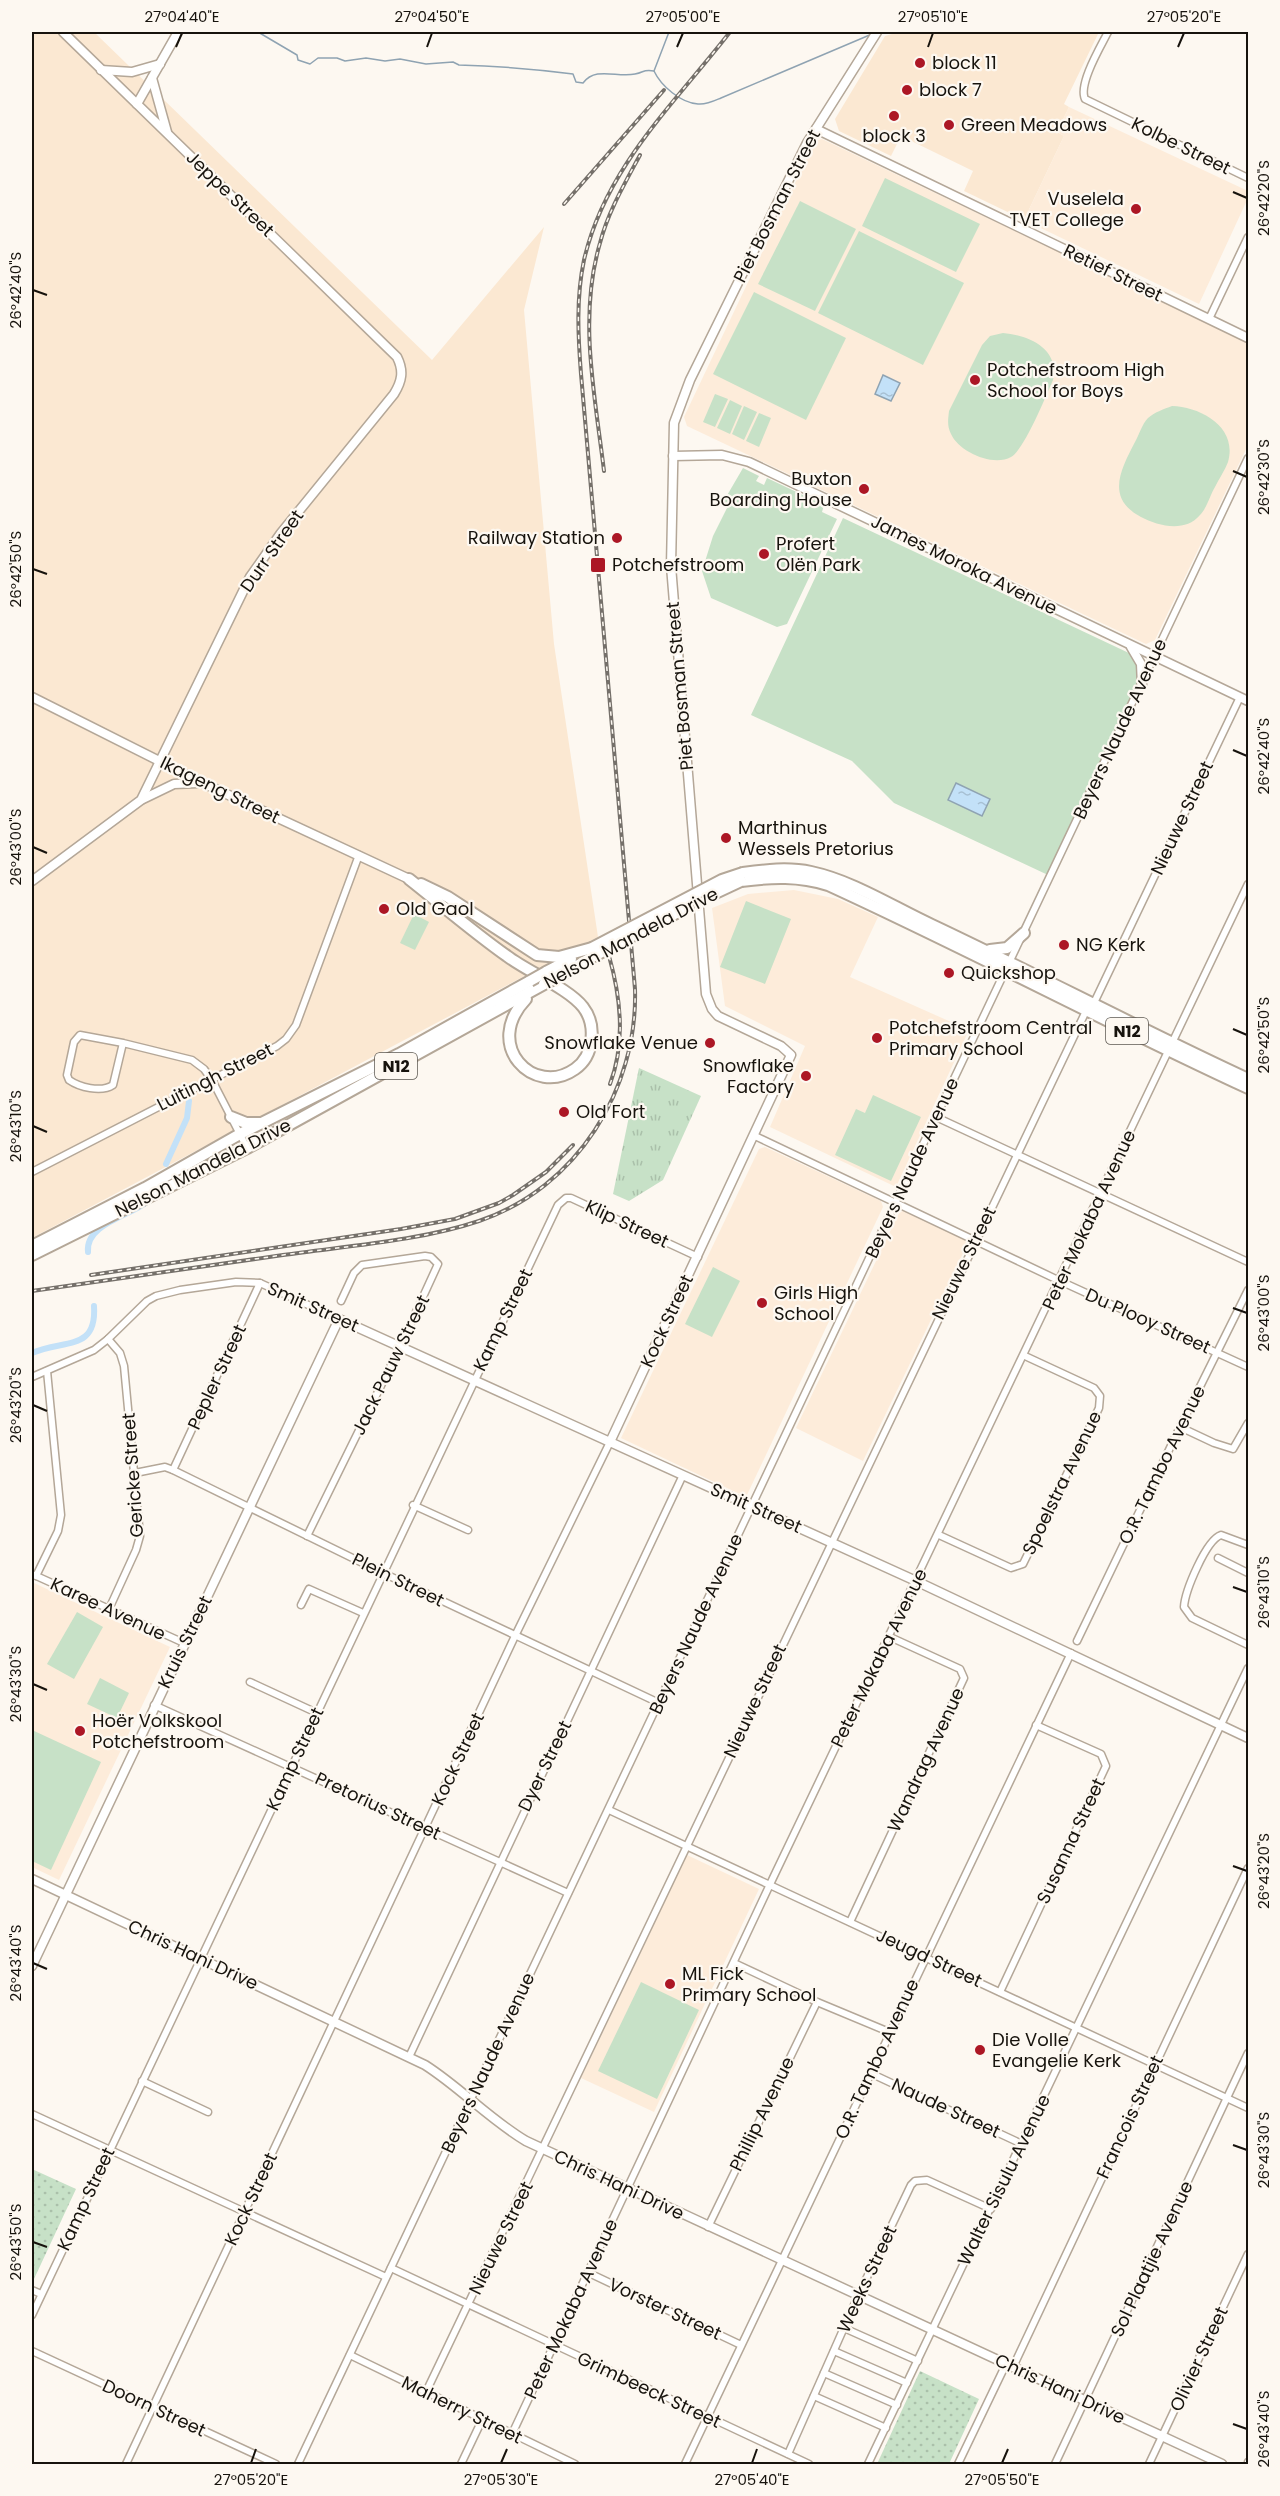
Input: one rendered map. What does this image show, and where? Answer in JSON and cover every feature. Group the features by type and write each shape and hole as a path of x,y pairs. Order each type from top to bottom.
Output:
{"highway":[{"name":"Nelson Mandela Drive","path":"32,1246 145,1188 240,1134 399,1054 530,981 551,975 742,877 780,869 801,870 824,876 986,950 1009,966"},
{"name":"Nelson Mandela Drive","path":"742,877 785,877 828,885 1009,966 1248,1088"},
{"path":"409,879 448,897 537,955 560,957 593,952"},
{"path":"409,879 507,957 571,997 582,1007 592,1028 588,1052 577,1068 560,1076 542,1076 532,1073 518,1060 510,1046 508,1030 513,1015 542,986"},
{"path":"986,950 1007,948 1024,933"},
{"name":"Nelson Mandela Drive","path":"32,1256 247,1148 542,986 551,975"},
{"name":"Nelson Mandela Drive","path":"1171,1048 1248,1079"},
{"path":"231,1117 246,1123 262,1123"}],"street":[{"name":"Jeppe Street","path":"63,32 397,357"},
{"path":"137,104 178,32"},
{"name":"Piet Bosman Street","path":"791,1055 781,1046 718,1016 712,1009 706,994 671,566 673,429 682,398 730,296 816,129 877,32"},
{"name":"Kolbe Street","path":"1108,32 1089,74 1083,96 1091,103 1248,178"},
{"path":"101,70 132,72 160,64"},
{"path":"152,78 167,133"},
{"name":"Retief Street","path":"816,129 1248,338"},
{"path":"1209,320 1248,237"},
{"name":"Durr Street","path":"141,800 250,577 281,533 399,386 402,370 397,357"},
{"name":"James Moroka Avenue","path":"673,456 722,454 748,462 1244,699"},
{"name":"Beyers Naude Avenue","path":"298,2464 1248,458"},
{"path":"1127,643 1142,664 1142,685"},
{"name":"Ikageng Street","path":"32,697 205,784 409,879"},
{"name":"Nieuwe Street","path":"426,2392 544,2149 975,1239 1244,699"},
{"path":"32,881 141,800 182,782 205,784"},
{"name":"Luitingh Street","path":"32,1172 277,1046 291,1032 359,855"},
{"name":"Peter Mokaba Avenue","path":"512,2434 770,1885 1025,1356 1248,884"},
{"path":"123,1042 113,1085 101,1089 80,1085 69,1080 67,1075 76,1037 86,1034 123,1042 192,1060 204,1069 212,1080 247,1148"},
{"name":"Kock Street","path":"126,2464 515,1636 698,1257 791,1055"},
{"path":"936,1117 1248,1262"},
{"name":"Du Plooy Street","path":"755,1136 1060,1281 1248,1367"},
{"name":"Klip Street","path":"558,1204 566,1198 571,1198 698,1257"},
{"name":"Kamp Street","path":"32,2315 317,1713 381,1572 558,1204"},
{"name":"Jack Pauw Street","path":"307,1536 438,1264 431,1257 425,1256 362,1265 354,1272 341,1301"},
{"path":"32,1377 86,1354 108,1339 147,1301 156,1296 236,1282 260,1283"},
{"name":"Smit Street","path":"260,1283 916,1581 1248,1738"},
{"name":"Pepler Street","path":"173,1470 260,1283"},
{"name":"O.R. Tambo Avenue","path":"1077,1641 1248,1290"},
{"name":"Kruis Street","path":"32,1966 339,1319"},
{"name":"Gericke Street","path":"108,1339 120,1353 124,1366 140,1542 109,1609"},
{"name":"Spoelstra Avenue","path":"939,1535 1011,1569 1023,1564 1099,1408 1099,1391 1025,1356"},
{"path":"34,1575 58,1531 62,1515 47,1371"},
{"path":"1180,1427 1229,1449 1237,1446 1248,1423"},
{"name":"Plein Street","path":"135,1473 165,1467 173,1470 381,1572 659,1703"},
{"name":"Dyer Street","path":"409,2057 683,1475"},
{"path":"413,1505 468,1530"},
{"path":"1248,1545 1221,1535 1212,1541 1186,1595 1184,1607 1192,1618 1248,1645"},
{"path":"1218,1558 1248,1573"},
{"name":"Karee Avenue","path":"34,1575 184,1644"},
{"path":"301,1605 309,1589 363,1613"},
{"name":"Wandrag Avenue","path":"850,1922 964,1678 960,1669 890,1636"},
{"name":"O.R. Tambo Avenue","path":"685,2464 1071,1653"},
{"name":"Walter Sisulu Avenue","path":"868,2464 1248,1668"},
{"path":"250,1682 317,1713"},
{"name":"Pretorius Street","path":"154,1705 568,1893"},
{"name":"Susanna Street","path":"1000,1992 1106,1766 1101,1754 1036,1725"},
{"name":"Jeugd Street","path":"609,1810 1248,2108"},
{"name":"Francois Street","path":"958,2464 1009,2365 1248,1868"},
{"name":"Chris Hani Drive","path":"32,1879 409,2057 440,2074 508,2131 544,2149 1222,2464"},
{"path":"734,1963 817,2002 889,2032"},
{"name":"Phillip Avenue","path":"708,2227 817,2002"},
{"name":"Sol Plaatjie Avenue","path":"1055,2464 1248,2053"},
{"name":"Naude Street","path":"870,2073 1022,2144"},
{"path":"142,2082 208,2112"},
{"path":"32,2114 386,2277"},
{"name":"Weeks Street","path":"788,2454 858,2296 907,2191 915,2181 927,2180 991,2209"},
{"name":"Olivier Street","path":"1149,2464 1248,2254"},
{"name":"Grimbeeck Street","path":"391,2268 809,2464"},
{"name":"Vorster Street","path":"589,2273 741,2344"},
{"path":"32,2290 41,2294"},
{"path":"844,2328 918,2361"},
{"path":"834,2350 907,2384"},
{"name":"Doorn Street","path":"32,2351 276,2464"},
{"name":"Maherry Street","path":"350,2355 575,2464"},
{"path":"824,2373 897,2405"},
{"path":"814,2396 886,2428"},
{"path":"461,2464 482,2420"}],"shaded area":[{"path":"32,32 94,32 432,360 544,227 524,310 554,644 598,937 32,1238"},
{"name":"Green Meadows","path":"899,32 1099,32 1064,104 1069,107 1057,132 1064,136 1024,220 964,191 973,171 901,136 891,156 839,131 835,119 885,36"},
{"name":"Vuselela TVET College","path":"1069,107 1248,191 1248,198 1199,304 1024,220 1064,136 1057,132"},
{"name":"Potchefstroom High School for Boys","path":"822,139 1248,342 1248,445 1155,640 1146,644 687,426 684,417 815,141"},
{"name":"Potchefstroom Central Primary School","path":"794,890 838,899 878,917 850,977 969,1030 896,1187 770,1127 805,1046 725,1006 712,908 748,894"},
{"name":"Girls High School","path":"765,1147 881,1201 883,1207 746,1497 621,1438 759,1149"},
{"path":"904,1210 966,1240 967,1245 863,1461 796,1428 899,1213"},
{"name":"Hoër Volkskool Potchefstroom","path":"32,1582 170,1647 59,1880 32,1867"},
{"name":"ML Fick Primary School","path":"687,1855 759,1889 654,2112 581,2078"}],"green space":[{"path":"885,178 980,224 956,272 862,226"},
{"path":"800,201 856,229 815,311 758,284"},
{"path":"859,231 964,283 923,365 818,313"},
{"path":"754,292 846,338 806,420 713,374"},
{"path":"1003,333 1023,337 1040,346 1052,360 1054,369 1053,380 1022,444 1011,457 995,460 977,456 961,447 951,434 948,420 949,411 982,345 990,336"},
{"path":"715,394 728,399 715,427 703,422"},
{"path":"730,400 742,406 730,434 717,428"},
{"path":"744,406 757,412 744,440 732,434"},
{"path":"1172,406 1194,410 1215,421 1228,439 1230,450 1227,465 1207,505 1194,521 1179,526 1155,523 1130,509 1123,501 1119,482 1125,462 1144,423 1154,414"},
{"path":"759,413 771,418 759,447 746,441"},
{"name":"Profert Olën Park","path":"743,468 759,476 756,481 764,485 767,478 824,505 822,512 837,519 787,624 777,627 711,598 702,571 713,536 727,508 722,504"},
{"path":"843,518 1148,662 1048,875 894,803 852,761 751,715"},
{"path":"746,901 791,919 765,984 720,967"},
{"path":"414,914 429,922 415,950 400,943"},
{"path":"639,1068 701,1096 663,1180 629,1201 613,1194"},
{"path":"873,1095 921,1117 891,1181 835,1155 856,1109 865,1113"},
{"path":"713,1267 740,1281 712,1337 685,1324"},
{"path":"77,1612 103,1627 74,1679 47,1664"},
{"path":"100,1678 129,1693 117,1718 87,1704"},
{"path":"32,1730 101,1762 51,1870 32,1861"},
{"path":"641,1982 699,2010 657,2099 598,2071"},
{"path":"32,2169 76,2189 34,2279 32,2277"},
{"path":"920,2371 979,2399 949,2464 877,2464"}],"water":[{"path":"883,375 900,383 891,401 875,394"},
{"path":"956,783 990,799 982,816 948,800"}],"waterway":[{"path":"258,32 297,55 298,60 310,64 318,58 337,58 345,61 366,58 385,61 400,59 426,64 453,62 459,65 573,74 576,82 583,83 594,75 628,75 654,71"},
{"path":"669,32 654,71 672,93 685,101 701,104 716,100 872,34"},
{"path":"166,1164 187,1118 189,1101"},
{"path":"88,1252 89,1242 101,1228 147,1202"},
{"path":"32,1353 76,1342 84,1337 90,1331 94,1306"}],"railway":[{"path":"32,1291 382,1242 456,1228 479,1221 514,1206 545,1185 572,1159 595,1130 613,1098 626,1063 633,1026 635,989 581,374 578,317 581,274 594,227 625,166 644,138 730,32"},
{"path":"564,204 664,90"},
{"path":"604,471 590,357 589,328 593,271 603,231 617,198 640,155"},
{"path":"609,956 620,1020 618,1052 610,1084"},
{"path":"91,1275 455,1219 499,1203 513,1195 546,1172 573,1145"}],"place":[{"name":"block 11","path":"920,63"},
{"name":"block 7","path":"907,90"},
{"name":"block 3","path":"894,116"},
{"name":"Green Meadows","path":"949,125"},
{"name":"Vuselela TVET College","path":"1136,209"},
{"name":"Potchefstroom High School for Boys","path":"975,380"},
{"name":"Buxton Boarding House","path":"864,489"},
{"name":"Railway Station","path":"617,538"},
{"name":"Profert Olën Park","path":"764,554"},
{"name":"Potchefstroom","path":"598,565"},
{"name":"Marthinus Wessels Pretorius","path":"726,838"},
{"name":"Old Gaol","path":"384,909"},
{"name":"NG Kerk","path":"1064,945"},
{"name":"Quickshop","path":"949,973"},
{"name":"Potchefstroom Central Primary School","path":"877,1038"},
{"name":"Snowflake Venue","path":"710,1043"},
{"name":"Snowflake Factory","path":"806,1076"},
{"name":"Old Fort","path":"564,1112"},
{"name":"Girls High School","path":"762,1303"},
{"name":"Hoër Volkskool Potchefstroom","path":"80,1731"},
{"name":"ML Fick Primary School","path":"670,1984"},
{"name":"Die Volle Evangelie Kerk","path":"980,2050"}]}
